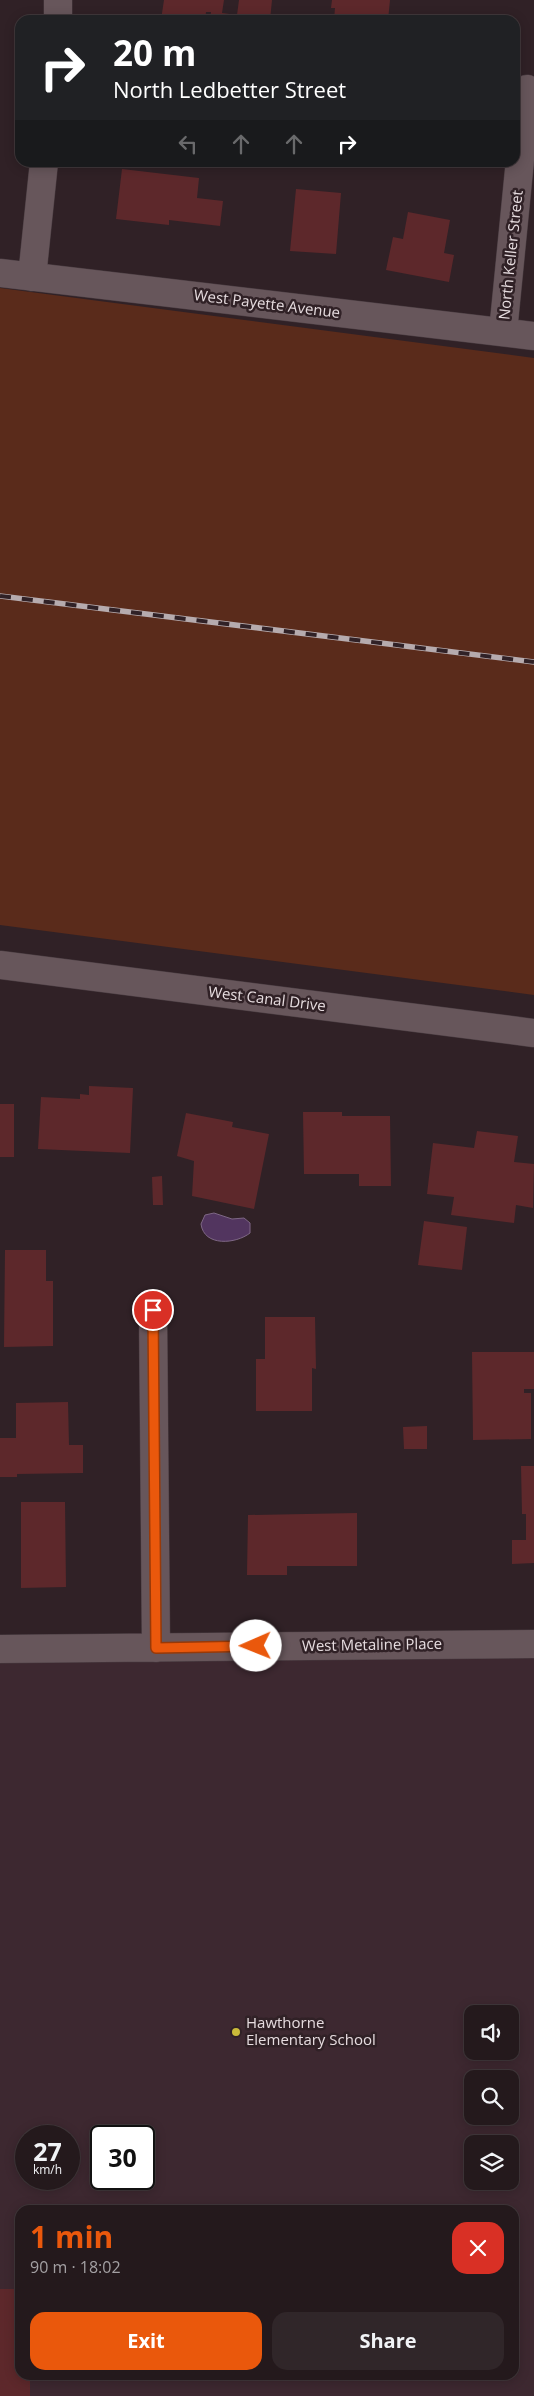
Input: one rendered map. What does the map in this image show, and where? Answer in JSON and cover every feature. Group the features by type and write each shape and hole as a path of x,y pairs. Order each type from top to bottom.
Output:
{"street":[{"path":"58,0 58,15"},
{"name":"North Keller Street","path":"520,161 527,90"},
{"path":"32,277 43,167"},
{"name":"North Keller Street","path":"503,332 519,167"},
{"name":"West Payette Avenue","path":"0,273 534,336"},
{"name":"West Canal Drive","path":"0,965 534,1033"},
{"path":"153,1310 156,1648"},
{"name":"West Metaline Place","path":"0,1649 534,1644"}],"shaded area":[{"path":"0,288 534,358 534,995 0,925"},
{"path":"214,1213 232,1219 244,1218 250,1223 250,1233 244,1237 229,1241 214,1240 208,1237 203,1231 201,1224 205,1215"},
{"name":"Hawthorne Elementary School","path":"534,1644 534,2396 0,2396 0,1649"}],"building":[{"path":"164,0 224,0 222,13 237,15 211,15 211,12 206,12 206,15 162,15"},
{"path":"239,0 272,0 270,15 237,15"},
{"path":"332,0 390,0 388,15 334,15 335,8 331,8"},
{"path":"122,169 199,178 197,198 223,201 220,226 169,220 169,225 116,219"},
{"path":"296,189 341,193 336,254 290,251"},
{"path":"408,212 450,220 444,253 454,255 449,282 386,270 393,237 403,239"},
{"path":"89,1086 133,1088 130,1153 38,1149 41,1097 80,1099 80,1094 89,1095"},
{"path":"0,1104 14,1104 14,1157 0,1157"},
{"path":"303,1112 342,1112 342,1116 390,1116 391,1186 359,1186 359,1174 304,1174"},
{"path":"186,1113 233,1122 232,1127 269,1134 254,1209 192,1196 194,1161 177,1156"},
{"path":"477,1131 518,1136 514,1162 534,1164 533,1208 516,1205 514,1223 451,1215 454,1197 427,1194 433,1143 474,1148"},
{"path":"162,1176 163,1205 153,1205 152,1177"},
{"path":"424,1221 467,1227 462,1270 418,1265"},
{"path":"5,1250 46,1250 46,1281 53,1281 53,1346 4,1347"},
{"path":"265,1317 315,1317 316,1369 312,1368 312,1411 256,1411 256,1359 265,1359"},
{"path":"472,1352 534,1352 534,1389 524,1389 524,1393 531,1393 531,1439 473,1440"},
{"path":"68,1402 69,1445 83,1445 83,1473 17,1474 17,1477 0,1477 0,1438 16,1438 16,1403"},
{"path":"427,1426 427,1449 404,1449 403,1427"},
{"path":"521,1466 534,1466 534,1563 512,1564 512,1540 526,1540 526,1514 522,1514"},
{"path":"21,1502 65,1502 66,1587 21,1588"},
{"path":"357,1513 357,1566 287,1566 287,1575 247,1575 248,1515"},
{"path":"0,2289 15,2289 15,2380 30,2380 30,2396 0,2396"}],"railway":[{"path":"0,596 534,662"}],"place":[{"name":"Hawthorne Elementary School","path":"236,2032"}],"route":[{"path":"153,1310 156,1648 256,1646"}]}
